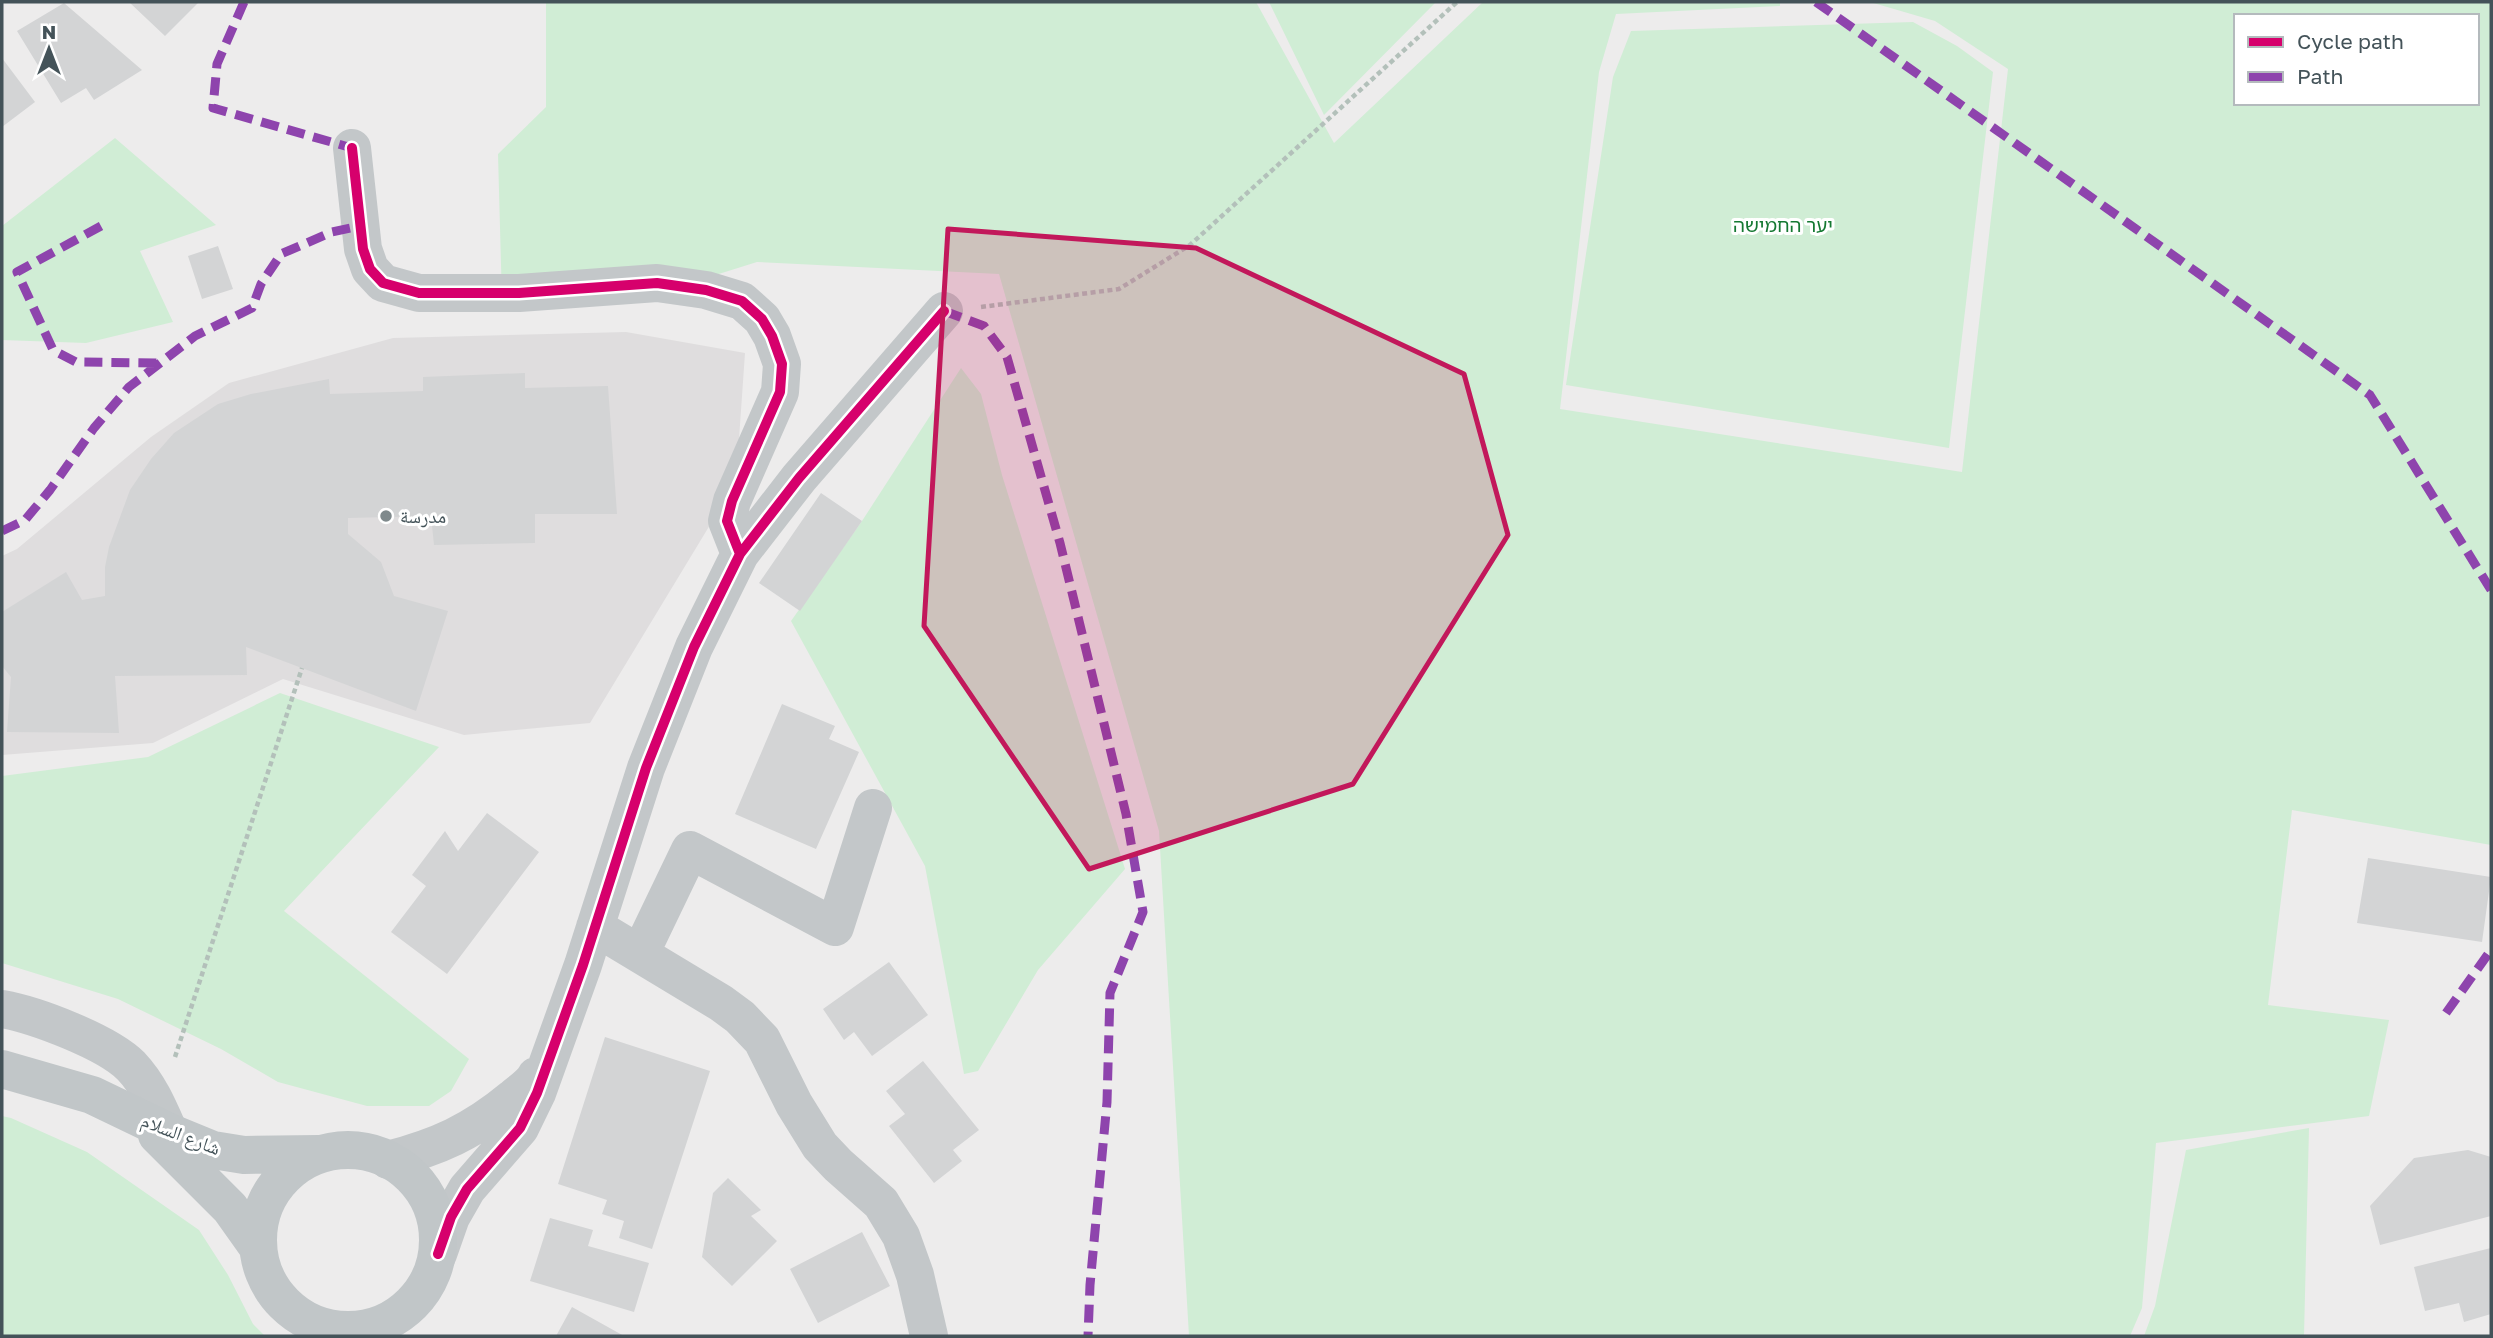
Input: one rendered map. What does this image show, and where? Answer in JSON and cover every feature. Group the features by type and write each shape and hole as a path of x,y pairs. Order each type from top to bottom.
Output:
{"main road":[{"name":"شارع السلام","path":"2,1069 92,1095 151,1118 213,1150 244,1155 318,1154"},
{"name":"شارع السلام","path":"151,1118 156,1134 230,1208 257,1246"},
{"path":"349,1150 380,1155 388,1160 406,1171 426,1195 437,1223 438,1254 428,1283 408,1308 382,1324 331,1332 300,1316 278,1298 264,1274 257,1246 259,1218 271,1192 291,1169 318,1154 349,1150"},
{"path":"409,1336 416,1298"}],"street":[{"path":"352,148 363,249 370,269 383,283 419,293 519,293 657,283 706,290 742,301 762,319 772,336 782,364 782,373 780,393 732,501 727,521 740,554"},
{"path":"438,1254 451,1217 467,1189 520,1128 537,1093 595,927 646,768 694,647 740,554 799,478 943,311"},
{"path":"640,954 690,850 835,927 873,808"},
{"path":"595,927 721,1003 740,1017 762,1040 794,1104 820,1146 838,1166 881,1203 901,1236 915,1275 929,1336"},
{"path":"2,1009 20,1013 91,1040 130,1065 148,1088 151,1118"},
{"path":"388,1160 429,1150 455,1138 503,1107 533,1081 552,1046"}],"path":[{"path":"943,311 1119,289 1191,245 1457,2"},
{"path":"151,1118 302,668"}],"highlighted area":[{"path":"948,229 1196,248 1464,374 1508,535 1353,784 1089,869 924,626"}],"shaded area":[{"name":"مدرسة","path":"626,332 745,353 736,482 590,723 464,735 283,679 153,743 2,755 2,556 17,549 151,437 229,383 393,338"}],"green space":[{"path":"546,2 1256,2 1334,143 1483,2 1780,2 1780,6 1616,14 1599,72 1560,409 1962,472 2008,69 1935,21 1870,2 2491,2 2491,845 2292,810 2268,1005 2389,1020 2369,1116 2156,1143 2142,1308 2130,1336 1189,1336 1159,831 999,274 757,262 658,293 502,301 498,154 546,107"},
{"path":"1269,2 1436,2 1324,115"},
{"name":"יער החמישה","path":"1913,22 1957,46 1993,72 1949,448 1566,385 1613,77 1631,31"},
{"path":"115,138 216,225 140,251 173,322 86,343 2,340 2,226"},
{"path":"961,368 981,394 1002,475 1125,869 1038,970 978,1071 964,1074 925,866 791,621 862,521"},
{"path":"280,693 439,747 284,911 469,1059 451,1091 429,1106 367,1106 278,1082 221,1049 118,999 2,963 2,776 148,757"},
{"path":"2,1116 87,1152 199,1230 228,1275 253,1324 265,1336 2,1336"},
{"path":"2309,1128 2304,1336 2144,1336 2155,1306 2186,1150"}],"building":[{"path":"129,2 199,2 165,36"},
{"path":"64,3 142,70 94,100 86,88 61,103 17,31"},
{"path":"2,58 35,102 2,127"},
{"path":"218,246 233,289 202,299 188,256"},
{"path":"525,373 525,388 608,386 617,514 535,514 535,543 434,545 431,516 348,518 348,534 381,562 394,596 448,611 416,711 246,647 247,675 115,676 119,733 7,732 11,677 2,666 2,612 66,572 82,600 105,596 105,567 109,547 130,490 151,459 174,433 218,404 251,394 329,379 330,394 423,391 423,377"},
{"path":"821,493 862,521 800,611 759,583"},
{"path":"782,704 835,726 829,739 859,752 816,849 735,814"},
{"path":"487,813 539,852 447,974 391,932 426,886 412,875 445,831 458,851"},
{"path":"2368,858 2491,877 2482,942 2357,923"},
{"path":"889,962 928,1015 872,1056 854,1032 844,1040 823,1009"},
{"path":"605,1037 710,1071 652,1249 619,1238 624,1221 602,1214 607,1200 558,1184"},
{"path":"923,1061 979,1130 953,1150 962,1161 934,1183 889,1126 905,1114 886,1091"},
{"path":"2468,1150 2491,1157 2491,1216 2380,1245 2370,1206 2414,1158"},
{"path":"728,1178 761,1210 751,1216 777,1241 732,1286 702,1257 713,1193"},
{"path":"550,1218 593,1230 588,1246 649,1263 634,1312 530,1281"},
{"path":"862,1232 890,1286 818,1323 790,1269"},
{"path":"2491,1248 2491,1314 2464,1322 2459,1303 2425,1311 2414,1267"},
{"path":"572,1307 624,1336 556,1336"}],"marked path":[{"path":"244,2 217,64 213,108 352,148"},
{"path":"1816,2 2370,395 2491,590"},
{"path":"101,226 17,272 53,350 76,362 160,363"},
{"path":"2,531 25,520 94,428 129,387 195,336 252,308 261,284 281,254 332,232 360,226"},
{"path":"944,311 984,326 1007,357 1060,543 1126,814 1143,912 1110,993 1107,1102 1090,1285 1088,1336"},
{"path":"2446,1013 2491,950"}],"cycle path":[{"path":"352,148 363,249 370,269 383,283 419,293 519,293 657,283 706,290 742,301 762,319 772,336 782,364 780,392 732,501 727,521 740,554"},
{"path":"438,1254 451,1217 467,1189 520,1128 537,1093 583,965 646,768 694,647 740,554 799,478 944,311"}],"place":[{"name":"مدرسة","path":"386,516"}]}
